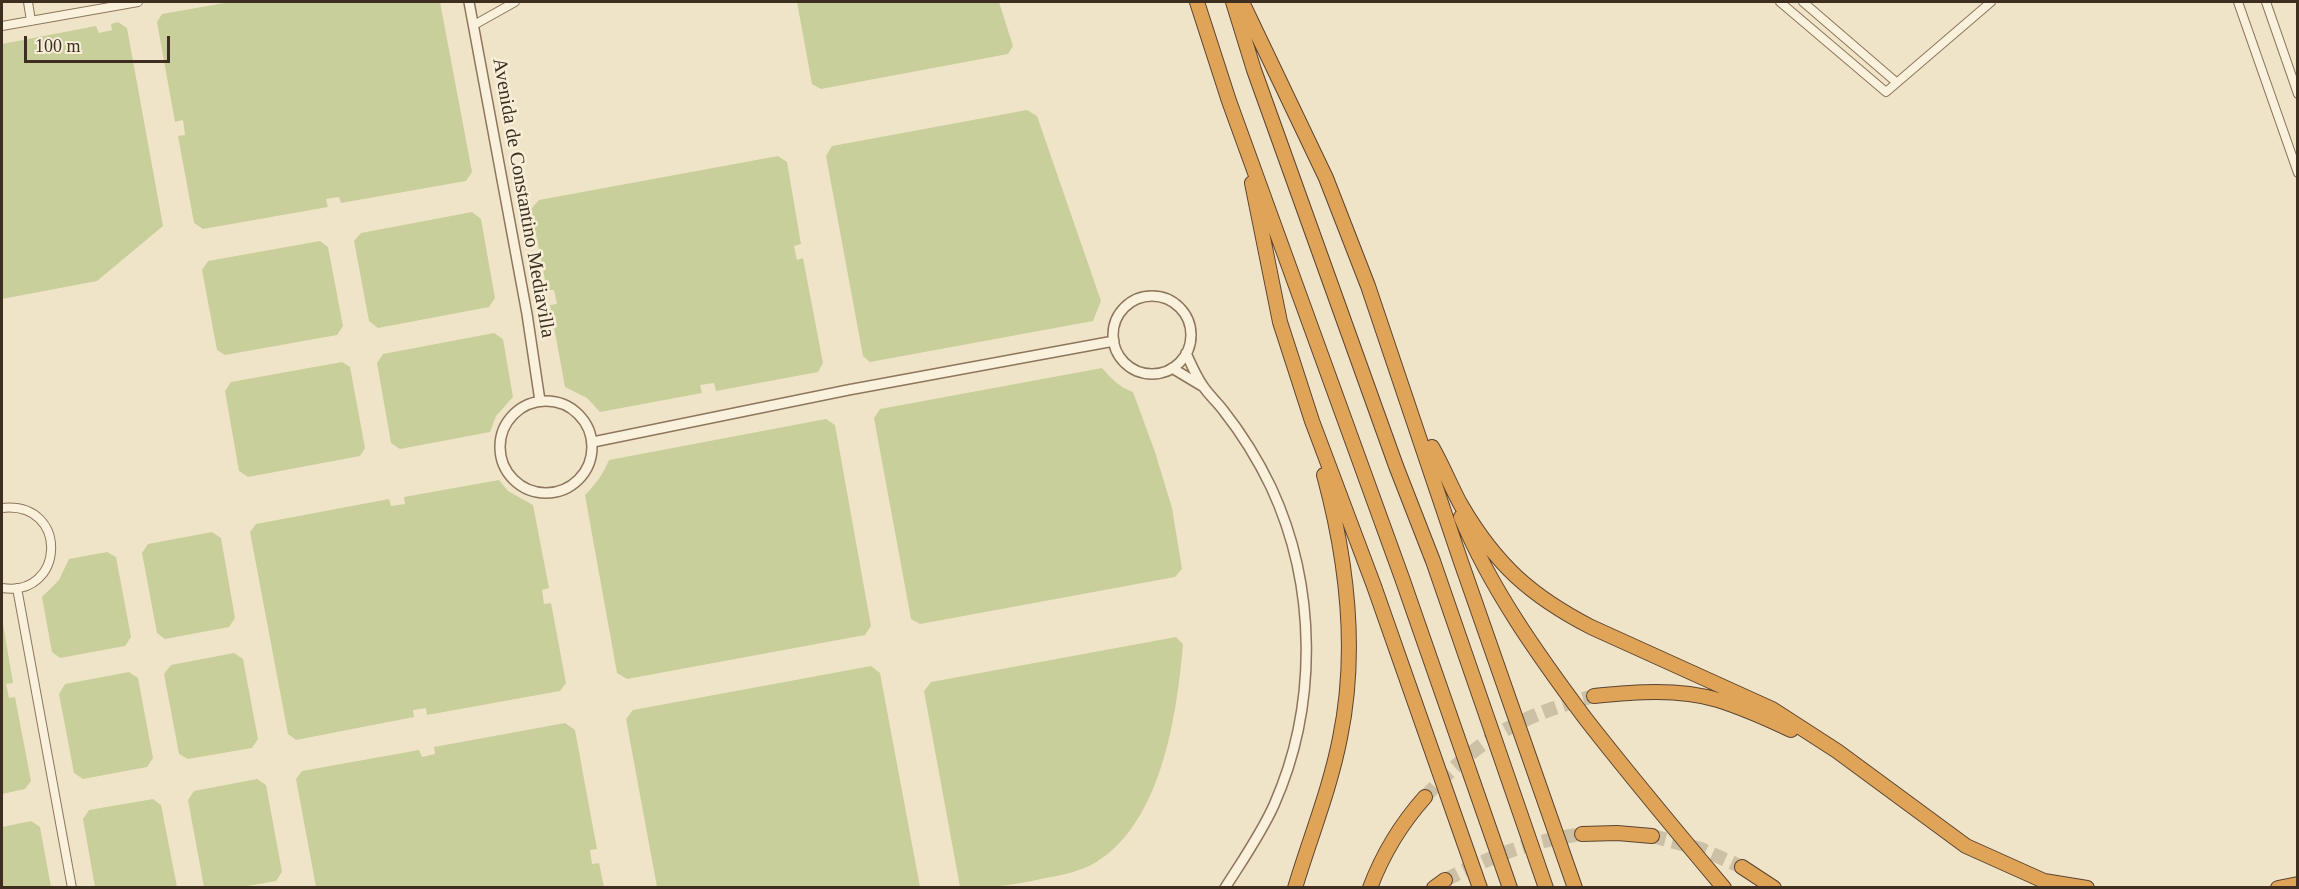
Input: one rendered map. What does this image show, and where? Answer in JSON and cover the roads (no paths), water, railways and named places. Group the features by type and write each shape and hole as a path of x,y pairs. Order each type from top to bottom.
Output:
{"highway":[{"path":"1197,2 1251,163 1402,578 1510,888"},
{"path":"1233,2 1254,70 1396,466 1433,561 1546,888"},
{"path":"1242,2 1326,178 1386,337 1474,549 1527,638 1557,681 1641,790 1724,888"},
{"path":"1251,163 1253,192 1270,265 1280,322 1312,421 1374,586 1480,888"},
{"path":"1386,337 1575,888"},
{"path":"1295,888 1340,738 1347,691 1349,639 1342,555 1334,510 1316,445 1312,421"},
{"path":"1432,447 1461,504 1479,533 1503,565 1531,591 1564,613 1591,627 1772,709 1837,751 1966,846 2044,881 2087,888"},
{"path":"1594,696 1634,692 1672,692 1717,699 1782,725 1837,751"},
{"path":"1286,888 1334,760"},
{"path":"1370,888 1387,849 1405,821 1425,797"},
{"path":"1582,834 1617,833 1652,836"},
{"path":"1742,867 1774,888"},
{"path":"2278,888 2298,884"}],"street":[{"path":"28,2 31,21"},
{"path":"2,26 138,2"},
{"name":"Avenida de Constantino Mediavilla","path":"469,2 527,314 540,401"},
{"path":"474,25 515,2"},
{"path":"1780,2 1886,92 1991,2"},
{"path":"1803,2 1896,82"},
{"path":"2238,2 2298,173"},
{"path":"2266,2 2298,94"},
{"path":"1154,296 1172,301 1186,315 1191,334 1186,353 1172,368 1162,372 1141,372 1123,360 1114,341 1114,327 1125,308 1137,299 1154,296"},
{"path":"593,442 848,390 1114,341"},
{"path":"1186,353 1202,386 1249,446 1271,488 1297,560 1306,618 1305,692 1293,752 1274,806 1247,855 1225,888"},
{"path":"1172,368 1202,386"},
{"path":"540,401 554,401 568,406 589,428 593,442 592,455 580,478 570,487 543,493 529,490 516,482 506,471 501,456 500,442 504,427 513,415 525,406 540,401"},
{"path":"2,507 26,510 37,516 45,525 50,536 52,550 49,564 41,576 30,584 17,588 2,588"},
{"path":"17,588 72,888"}],"tunnel":[{"path":"1425,797 1463,760 1501,732 1543,712 1594,696"},
{"path":"1445,880 1479,863 1511,851 1544,841 1582,834"},
{"path":"1652,836 1701,849 1742,867"}]}
